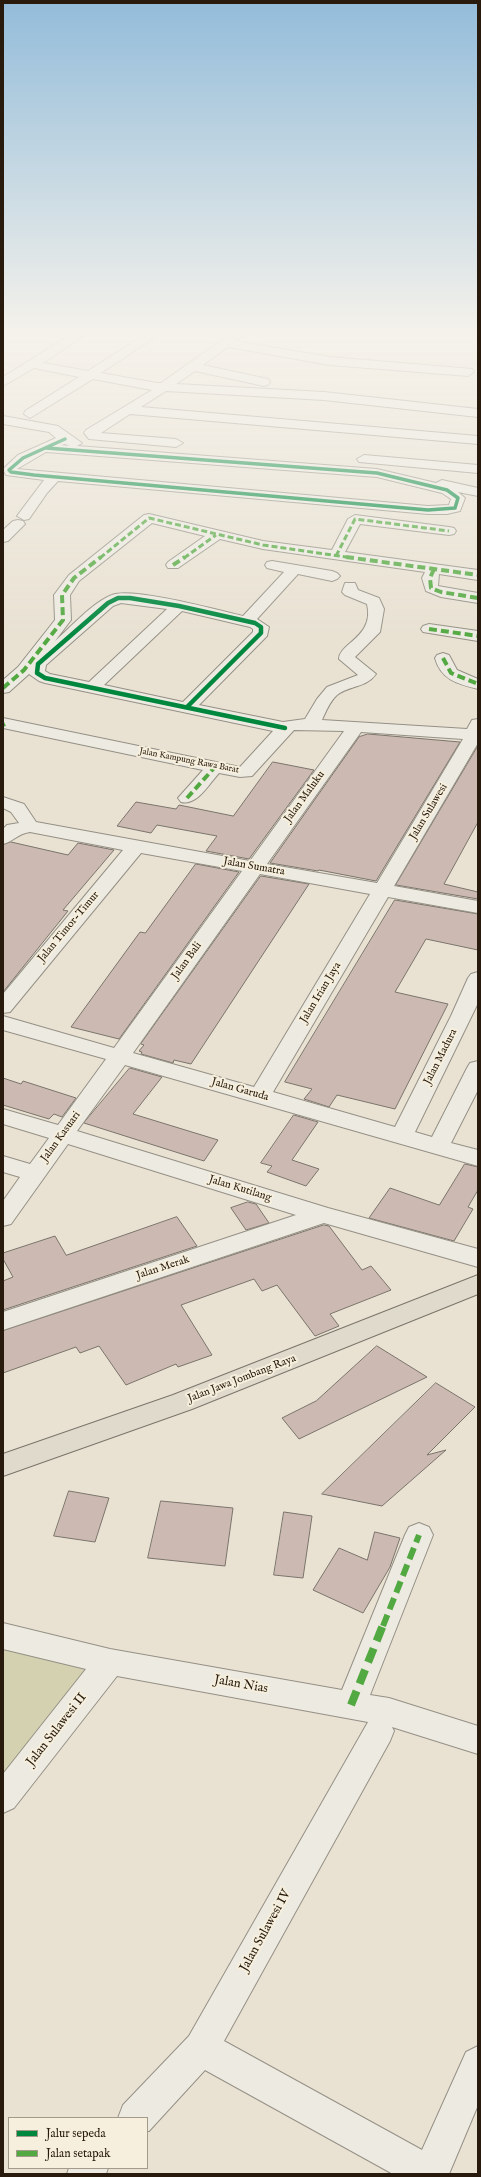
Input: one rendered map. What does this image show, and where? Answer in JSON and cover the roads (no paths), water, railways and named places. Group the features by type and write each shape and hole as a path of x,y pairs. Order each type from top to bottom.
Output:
{"main road":[{"name":"Jalan Jawa Jombang Raya","path":"3,1465 86,1439 193,1398 478,1284"}],"street":[{"path":"61,437 64,439 96,446 218,457 357,466 388,471 478,492"},
{"path":"101,437 189,444"},
{"path":"442,437 478,440"},
{"path":"434,464 447,437"},
{"path":"46,448 377,473 448,490 458,498 455,508 447,510 428,510 11,472 9,470 13,464 64,439"},
{"path":"355,458 478,469"},
{"path":"24,516 42,490 56,476"},
{"path":"3,688 24,670 63,620 62,595 74,578 147,519 156,519 216,535 263,544 336,556 478,575"},
{"path":"336,556 355,519 449,531"},
{"path":"3,522 18,524 3,538"},
{"path":"173,565 216,535"},
{"path":"272,565 332,576"},
{"path":"434,569 430,578 432,588 441,592 478,598"},
{"path":"246,621 294,570"},
{"path":"311,724 329,694 337,688 366,677 368,674 347,659 347,656 372,632 376,606 374,601 350,592 350,586"},
{"path":"187,707 261,633 262,627 246,621 179,606 118,598 108,603 38,664 37,673 45,678 285,728 291,725 311,724 355,728 477,731"},
{"path":"92,688 179,606"},
{"path":"429,629 478,636"},
{"path":"443,658 446,670 452,675 478,684"},
{"name":"Jalan Kampung Rawa Barat","path":"4,724 246,772 259,760 285,728"},
{"name":"Jalan Maluku","path":"255,867 355,728"},
{"name":"Jalan Sulawesi","path":"383,889 477,731"},
{"path":"187,798 215,767"},
{"path":"3,802 18,808 30,826 14,828 3,838"},
{"name":"Jalan Sumatra","path":"30,826 136,847 383,889 478,907"},
{"name":"Jalan Timor-Timur","path":"3,1007 136,847"},
{"name":"Jalan Bali","path":"120,1056 255,867"},
{"name":"Jalan Irian Jaya","path":"260,1096 383,889"},
{"name":"Jalan Madura","path":"402,1135 462,1016 478,978"},
{"name":"Jalan Garuda","path":"3,1023 402,1135 478,1158"},
{"name":"Jalan Kasuari","path":"3,1218 120,1056"},
{"path":"438,1147 478,1068"},
{"name":"Jalan Kutilang","path":"3,1116 323,1215 478,1258"},
{"path":"3,1164 35,1173"},
{"name":"Jalan Merak","path":"3,1321 323,1215"},
{"path":"351,1705 419,1535"},
{"name":"Jalan Nias","path":"3,1636 110,1662 389,1712 478,1740"},
{"name":"Jalan Sulawesi II","path":"3,1798 110,1662"},
{"name":"Jalan Sulawesi IV","path":"137,2117 201,2048 379,1731"},
{"path":"201,2048 430,2174 478,2064"}]}
